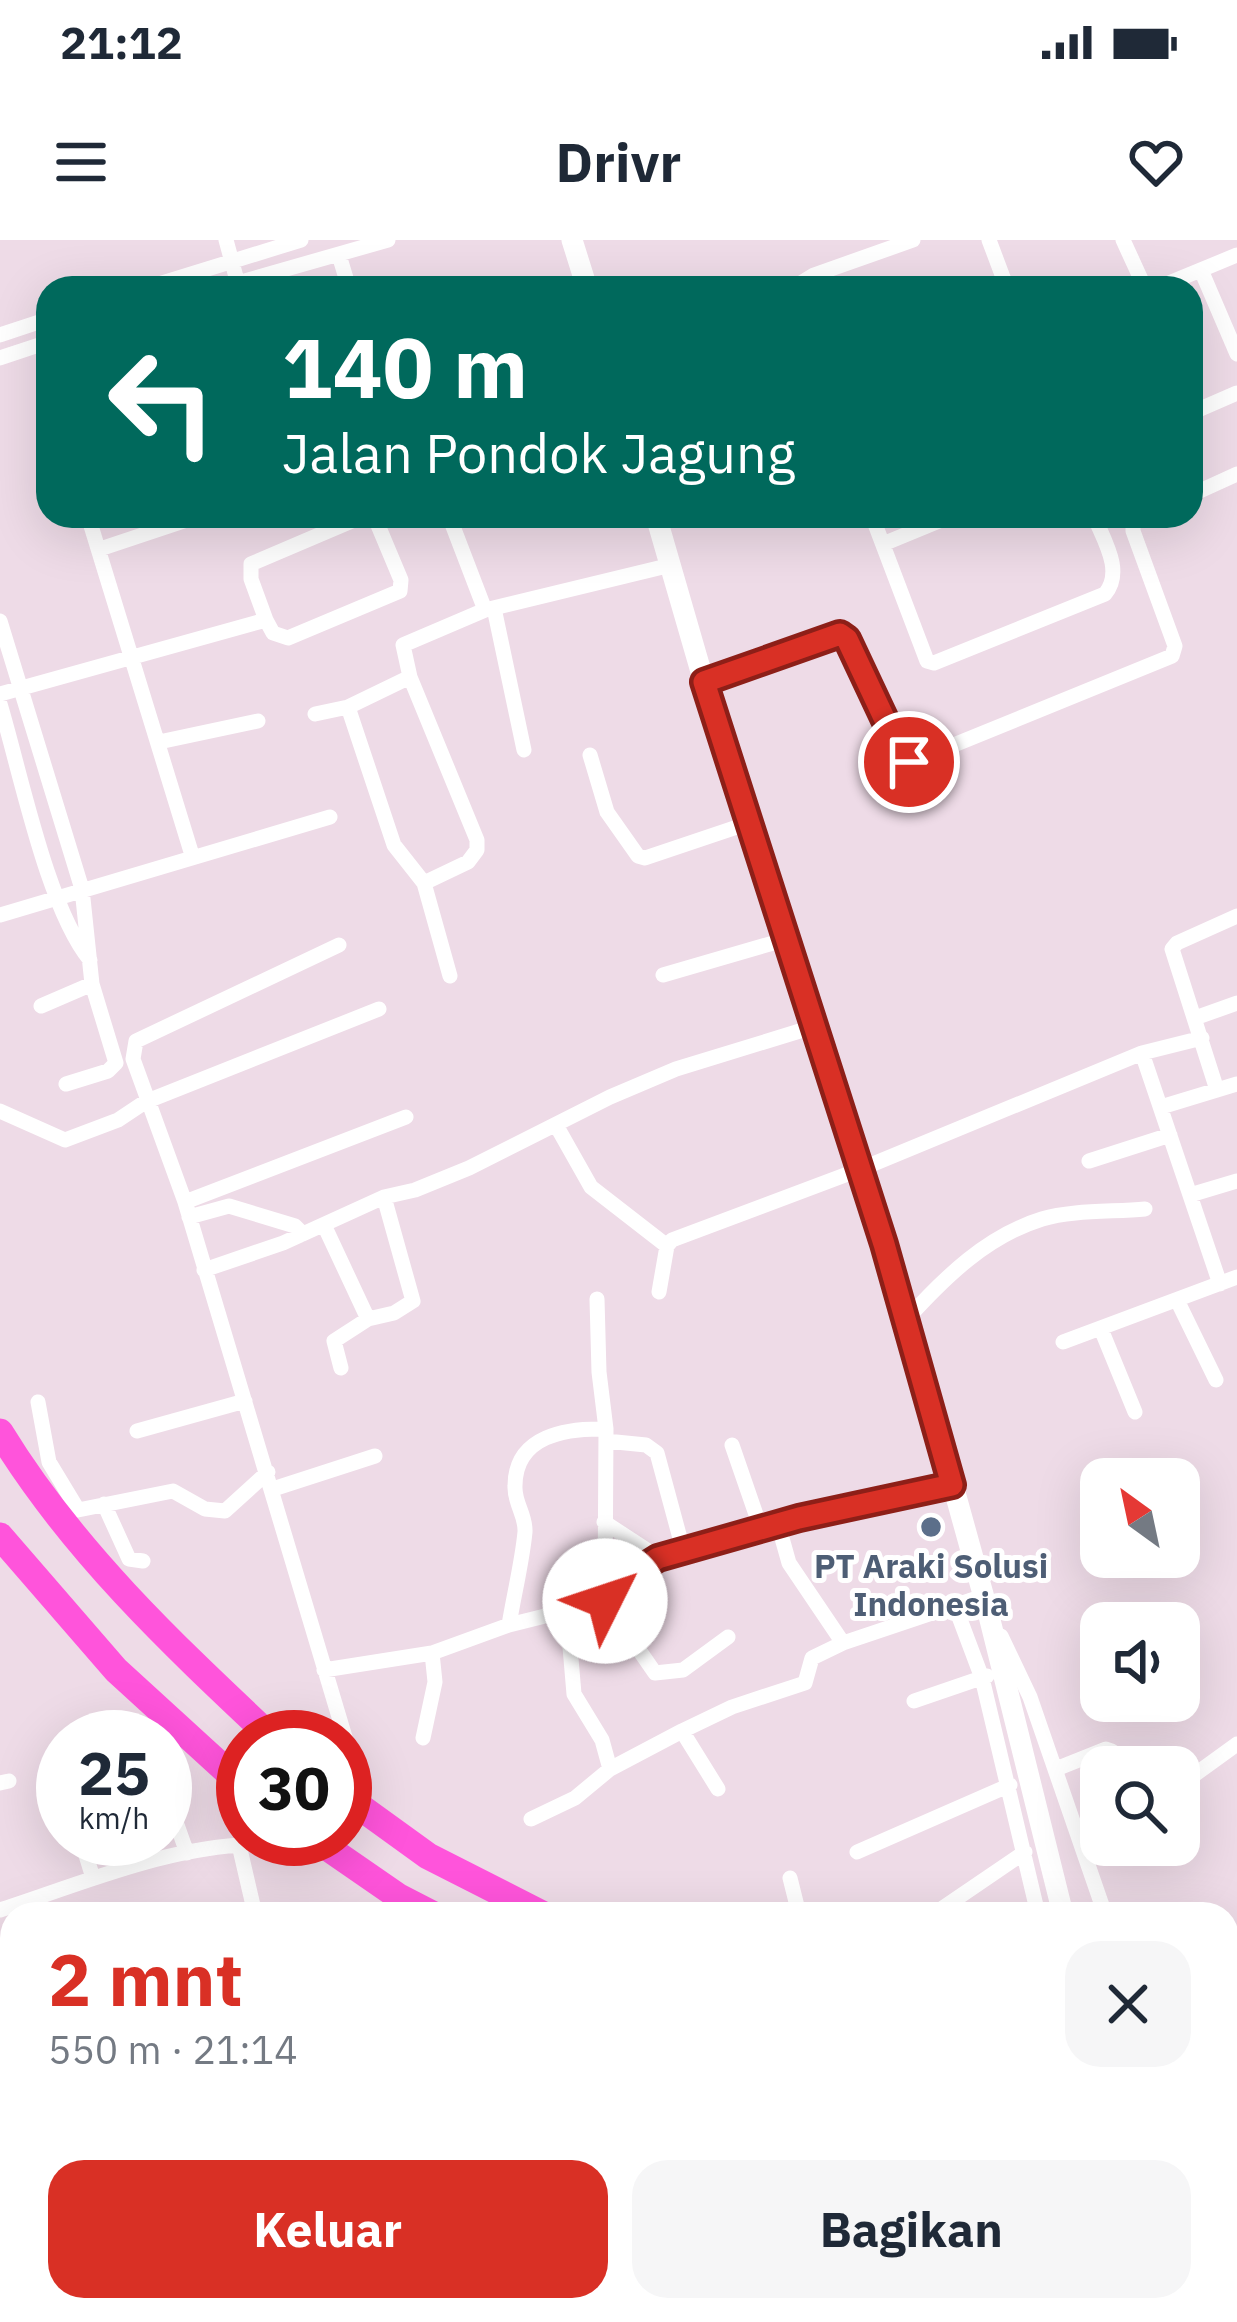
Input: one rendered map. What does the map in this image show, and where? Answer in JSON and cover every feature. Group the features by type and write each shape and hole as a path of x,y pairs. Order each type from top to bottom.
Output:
{"highway":[{"path":"0,1432 38,1494 152,1624 243,1710"},
{"path":"0,1536 116,1670 216,1761"},
{"path":"372,1816 428,1856 518,1902"},
{"path":"354,1866 409,1902"}],"street":[{"path":"226,240 236,276"},
{"path":"183,276 301,240"},
{"path":"268,276 388,240"},
{"path":"572,240 582,276"},
{"path":"811,276 913,240"},
{"path":"989,240 1002,276"},
{"path":"1124,240 1140,276"},
{"path":"339,255 345,276"},
{"path":"1186,276 1237,255"},
{"path":"1201,270 1237,354"},
{"path":"0,335 36,324"},
{"path":"0,358 36,347"},
{"path":"1203,408 1237,393"},
{"path":"1203,490 1237,474"},
{"path":"92,528 192,855"},
{"path":"100,549 163,528"},
{"path":"335,528 251,564 251,579 273,633 288,638 400,591 401,580 379,528"},
{"path":"454,528 489,609 524,750"},
{"path":"660,528 704,682 907,1318 986,1604 1030,1696 1080,1837"},
{"path":"877,528 926,661 934,663 1105,594 1114,583 1114,568 1099,528"},
{"path":"883,544 922,528"},
{"path":"704,682 840,634 847,639 902,756 912,762 1172,656 1175,646 1133,528"},
{"path":"424,883 467,862 477,850 477,840 410,676 401,649 406,642 489,609 671,565"},
{"path":"0,694 266,620"},
{"path":"0,621 82,889 92,984 116,1063 108,1072 66,1084"},
{"path":"315,714 349,706 410,676"},
{"path":"0,704 57,897 73,940 90,960"},
{"path":"349,706 394,845 424,883 450,976"},
{"path":"158,742 258,721"},
{"path":"590,755 607,812 638,856 645,858 749,823"},
{"path":"0,915 330,817"},
{"path":"1217,1090 1172,949 1237,916"},
{"path":"663,975 787,939"},
{"path":"336,1710 187,1209 133,1059 136,1041 339,945"},
{"path":"41,1006 92,984"},
{"path":"1196,1018 1237,1003"},
{"path":"0,1111 65,1140 118,1120 145,1102 379,1009"},
{"path":"204,1270 469,1168 676,1069 816,1026"},
{"path":"667,1246 1142,1053 1202,1038"},
{"path":"1063,1342 1228,1281 1190,1195 1142,1053"},
{"path":"1161,1107 1237,1084"},
{"path":"187,1209 406,1117"},
{"path":"556,1125 591,1187 667,1246"},
{"path":"1089,1161 1170,1136"},
{"path":"1190,1195 1237,1180"},
{"path":"341,1368 333,1342 368,1319 394,1313 412,1300 384,1197"},
{"path":"187,1209 229,1206 295,1226 303,1234"},
{"path":"907,1318 940,1282 991,1242 1044,1218 1144,1209"},
{"path":"324,1225 368,1319"},
{"path":"659,1292 667,1246"},
{"path":"597,1299 598,1372 606,1435 605,1601 655,1673 683,1670 728,1637"},
{"path":"1177,1300 1216,1380"},
{"path":"1101,1329 1135,1412"},
{"path":"136,1431 245,1401"},
{"path":"38,1402 49,1462 76,1509 173,1491 205,1509 225,1511 270,1481 375,1456"},
{"path":"509,1625 526,1526 517,1505 517,1472 540,1439 563,1430 646,1444 657,1453 684,1552"},
{"path":"732,1445 761,1528"},
{"path":"324,1670 432,1653 509,1625 605,1601 631,1575 658,1558 761,1528 952,1485"},
{"path":"104,1504 129,1559 143,1561"},
{"path":"604,1522 658,1558"},
{"path":"778,1524 789,1563 843,1643"},
{"path":"531,1819 575,1798 610,1769 682,1731 731,1707 805,1684 812,1658 843,1643 955,1606 986,1604"},
{"path":"986,1604 1010,1785 1035,1902"},
{"path":"955,1606 992,1674 1060,1902"},
{"path":"567,1612 574,1694 602,1740 610,1769"},
{"path":"423,1738 435,1682 432,1653"},
{"path":"914,1701 992,1674"},
{"path":"682,1731 718,1789"},
{"path":"1200,1771 1237,1744"},
{"path":"1056,1769 1080,1759"},
{"path":"857,1852 1010,1785"},
{"path":"192,1852 239,1845 252,1902"},
{"path":"952,1902 1025,1852"},
{"path":"89,1866 93,1878"},
{"path":"23,1902 138,1866"},
{"path":"1090,1866 1102,1902"},
{"path":"790,1878 796,1902"}],"place":[{"name":"PT Araki Solusi Indonesia","path":"931,1527"}],"route":[{"path":"605,1601 631,1575 658,1558 799,1518 952,1485 907,1318 704,682 840,634 847,639 909,762"}]}
